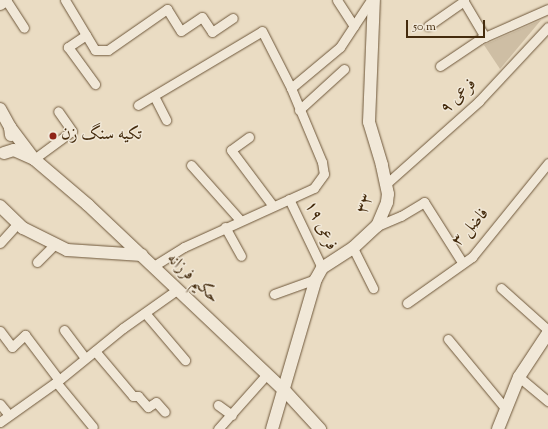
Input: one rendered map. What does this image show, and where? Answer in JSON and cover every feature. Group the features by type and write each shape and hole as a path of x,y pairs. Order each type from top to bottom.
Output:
{"street":[{"path":"0,4 6,0 24,28"},
{"path":"65,0 95,50 108,50 167,9 181,31 202,17 212,32 233,18"},
{"path":"337,0 354,26"},
{"path":"291,88 340,47 371,0"},
{"name":"۳۳","path":"272,429 285,391 316,279 322,268 353,248 377,226 387,202 386,184 369,122 374,0"},
{"path":"428,26 464,1 485,37"},
{"path":"440,66 485,37 548,9"},
{"name":"فرعی ۹","path":"386,184 480,101 548,27"},
{"path":"138,105 262,31 291,88 322,162 324,174 314,188 225,227 184,247 154,266"},
{"path":"86,35 68,47 95,84"},
{"path":"300,110 344,68"},
{"path":"154,96 166,120"},
{"path":"0,109 10,127 34,159"},
{"path":"34,159 72,131 58,112"},
{"path":"2,154 12,142 10,127"},
{"path":"249,137 231,150 273,206"},
{"path":"2,154 14,150 34,159"},
{"name":"حکیم فرزانه","path":"34,159 88,205 154,266 285,391 320,429"},
{"name":"فاضل ۳","path":"407,303 462,262 472,257 548,163"},
{"path":"192,165 240,220"},
{"name":"فرعی ۱۹","path":"288,199 322,268"},
{"path":"377,226 401,216 424,202 462,262"},
{"path":"0,206 18,223 67,250 142,255"},
{"path":"0,243 18,223"},
{"path":"225,227 240,256"},
{"path":"37,262 54,244"},
{"path":"353,248 373,288"},
{"path":"274,294 316,279"},
{"path":"501,288 548,330"},
{"path":"0,422 8,414 57,381 85,358 178,289"},
{"path":"145,313 185,360"},
{"path":"64,330 85,358"},
{"path":"0,331 12,347 25,335 57,381 93,427"},
{"path":"498,429 519,377 548,334"},
{"path":"448,339 506,409"},
{"path":"95,351 133,396 138,396 148,407 156,402 165,412"},
{"path":"218,429 267,374"},
{"path":"519,377 548,401"},
{"path":"0,404 8,414"},
{"path":"218,405 232,415"}],"shaded area":[{"path":"541,20 500,69 484,45"}],"place":[{"name":"تکیه سنگ زن","path":"53,136"}]}
